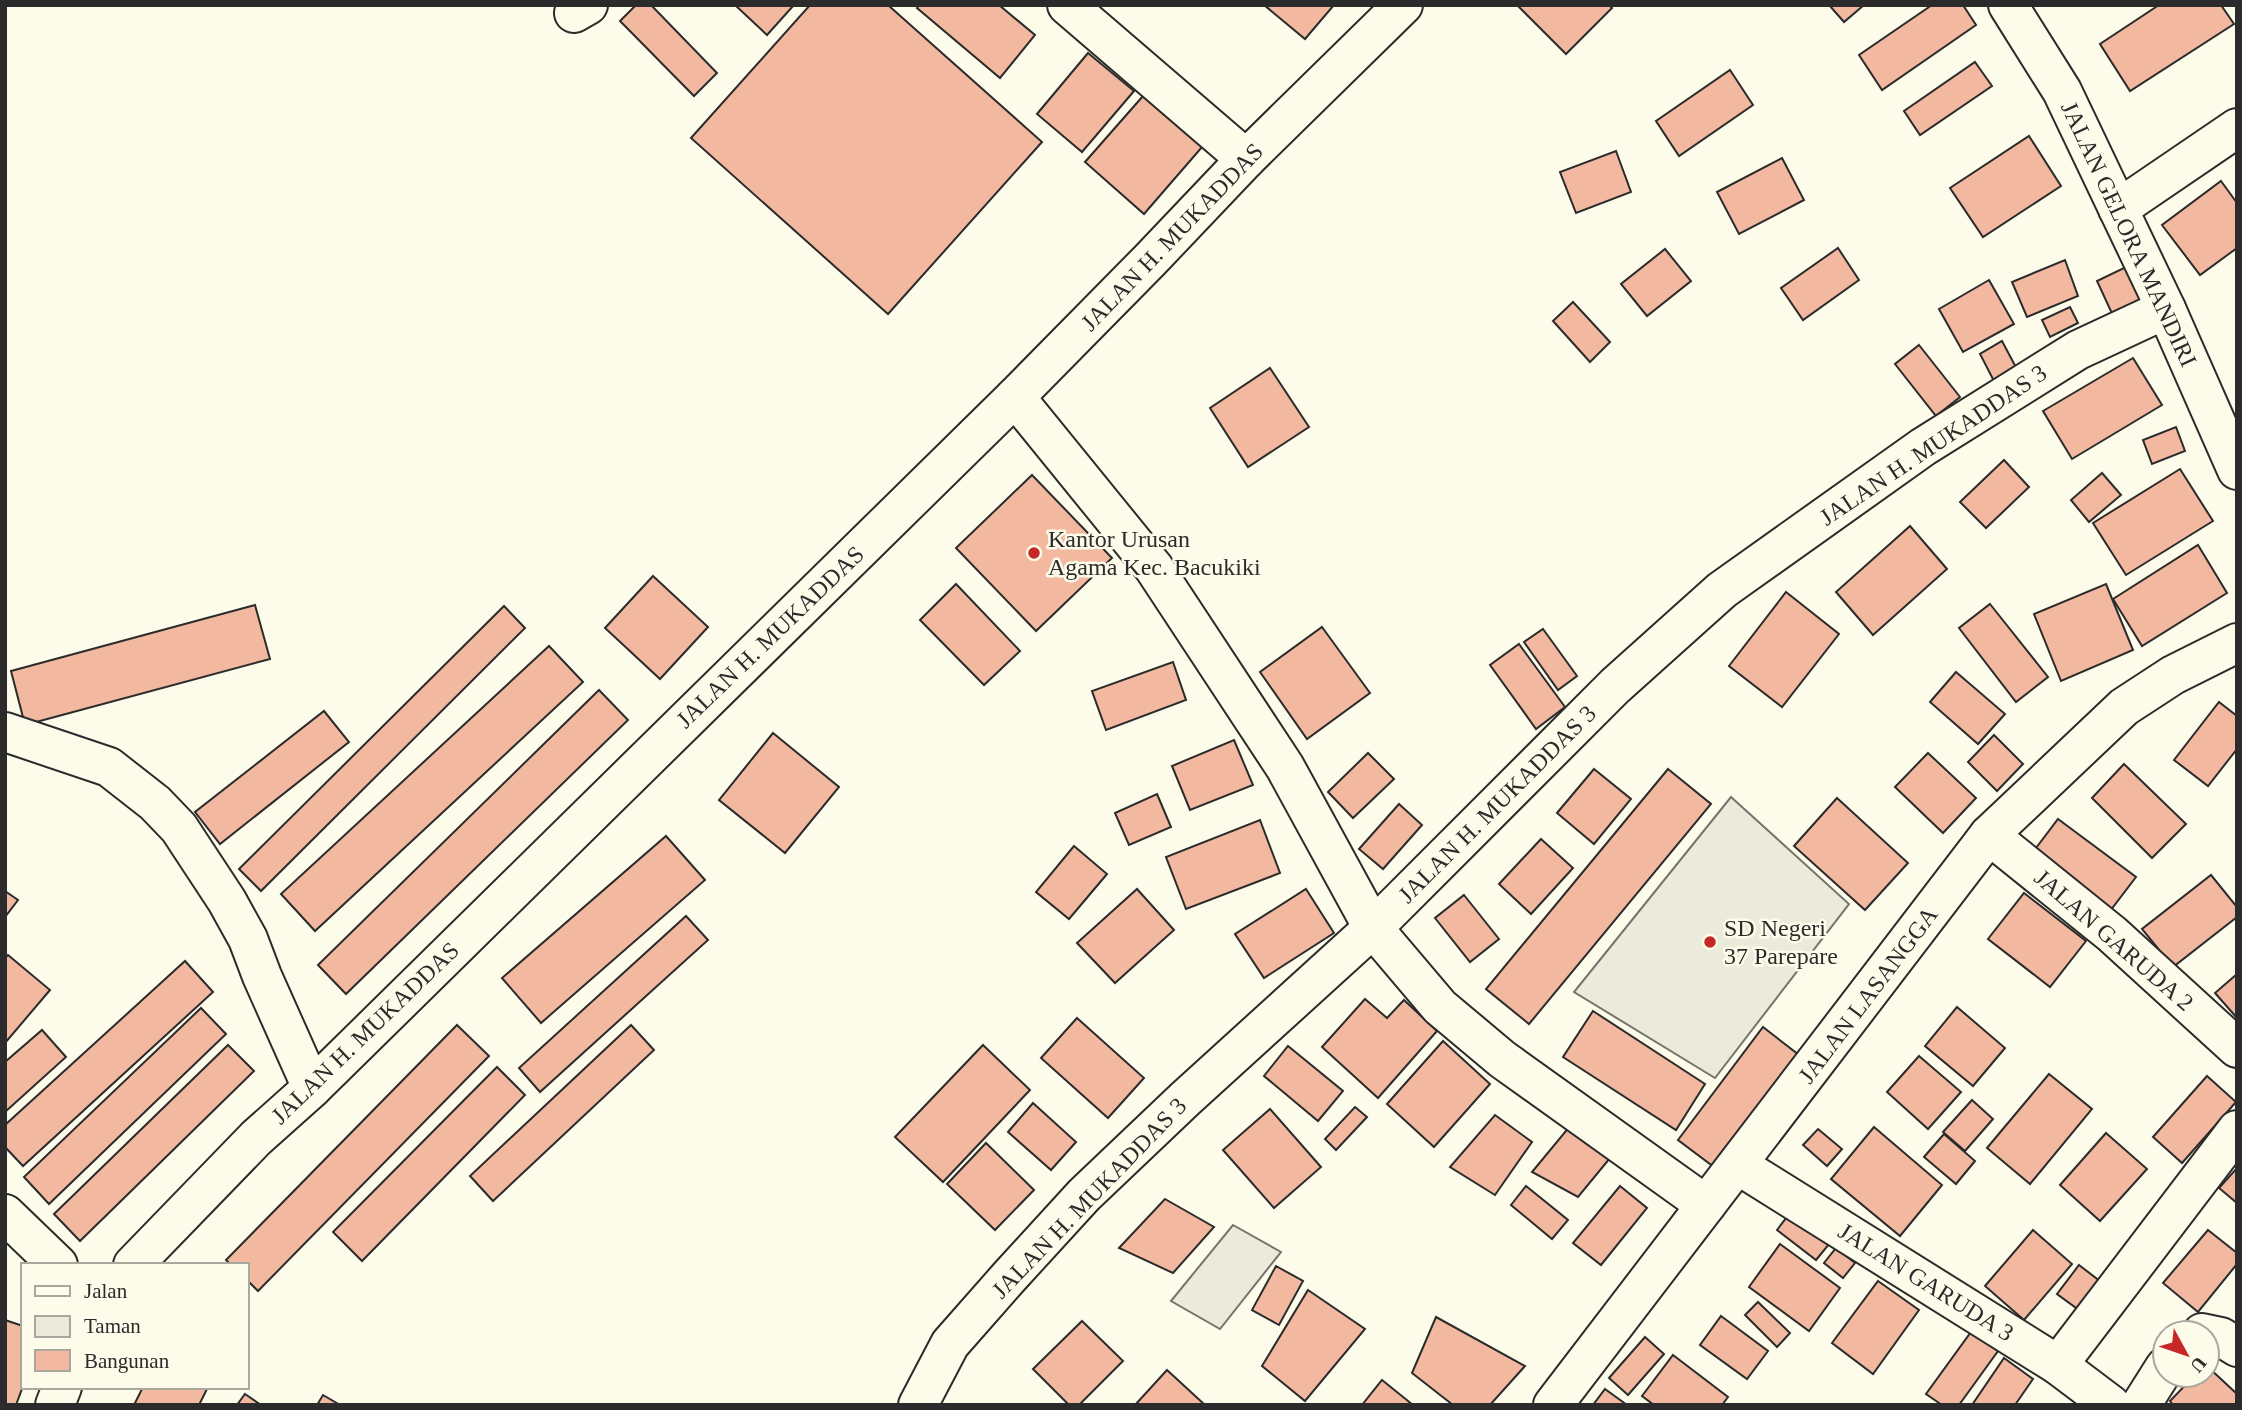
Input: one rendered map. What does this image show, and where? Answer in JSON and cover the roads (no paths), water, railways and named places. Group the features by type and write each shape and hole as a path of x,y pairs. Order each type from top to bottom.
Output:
{"street":[{"path":"1067,5 1246,159"},
{"name":"JALAN H. MUKADDAS","path":"135,1263 256,1138 312,1088 1015,397 1246,159 1403,5"},
{"name":"JALAN GELORA MANDIRI","path":"2008,5 2062,91 2166,309 2237,470"},
{"path":"2118,209 2237,128"},
{"name":"JALAN H. MUKADDAS 3","path":"918,1405 950,1344 1084,1195 1373,928 1615,686 1722,590 1923,447 2078,350 2166,309"},
{"path":"1015,397 1154,568 1285,767 1373,928 1440,1007 1502,1059 1706,1205"},
{"name":"JALAN LASANGGA","path":"1553,1405 1989,835 2124,707 2173,675 2237,643"},
{"path":"5,732 109,767 155,803 179,828 227,901 248,939 276,1011 312,1088"},
{"name":"JALAN GARUDA 2","path":"1989,835 2112,934 2237,1048"},
{"path":"2058,1365 2237,1130"},
{"name":"JALAN GARUDA 3","path":"1738,1165 2058,1365 2111,1405"},
{"path":"5,1214 56,1263"},
{"path":"2221,1336 2237,1347"},
{"path":"2141,1405 2151,1389"}],"place":[{"name":"Kantor Urusan Agama Kec. Bacukiki","path":"1034,553"},
{"name":"SD Negeri 37 Parepare","path":"1710,942"}]}
